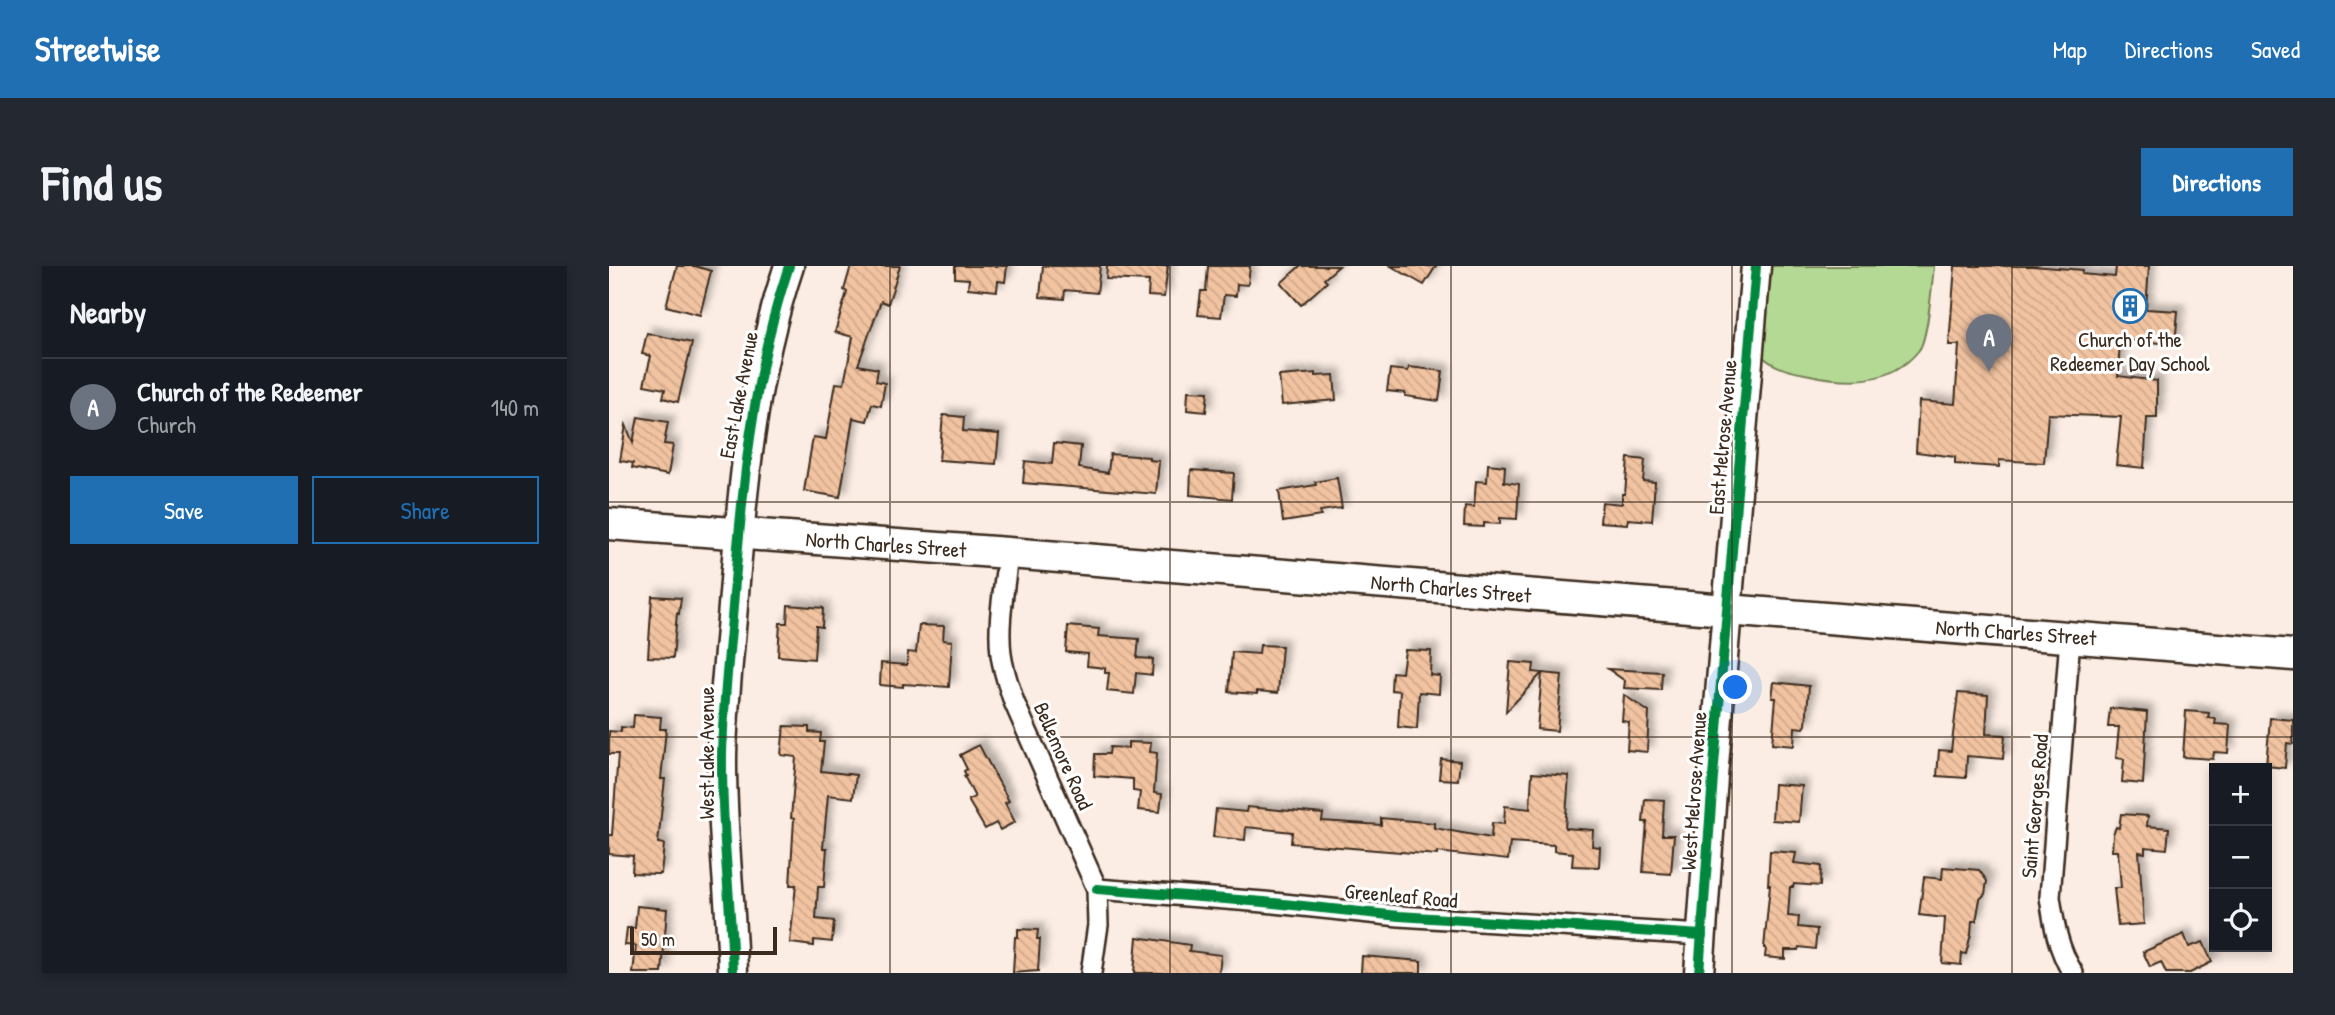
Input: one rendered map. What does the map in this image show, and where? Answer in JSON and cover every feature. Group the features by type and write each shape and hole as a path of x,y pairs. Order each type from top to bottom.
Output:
{"main road":[{"name":"North Charles Street","path":"609,524 2293,655"}],"street":[{"name":"East Lake Avenue","path":"738,534 744,474 760,372 789,266"},
{"name":"East Melrose Avenue","path":"1728,611 1756,266"},
{"name":"West Lake Avenue","path":"733,973 722,755 738,534"},
{"name":"Bellemore Road","path":"1008,553 1001,628 1005,676 1019,714 1097,889 1098,925 1091,973"},
{"name":"West Melrose Avenue","path":"1699,973 1728,611"},
{"name":"Saint Georges Road","path":"2070,638 2050,897 2055,933 2073,973"},
{"name":"Greenleaf Road","path":"1097,889 1399,916 1702,934"}],"green space":[{"path":"1769,266 1934,266 1927,323 1919,350 1908,362 1895,370 1867,379 1820,377 1787,370 1771,363 1761,355"}],"building":[{"path":"677,266 695,266 711,271 700,315 666,306"},
{"path":"851,266 900,266 888,304 881,301 858,365 878,369 876,381 885,383 881,406 872,404 867,421 853,418 840,497 804,491 813,437 826,439 836,383 844,384 853,337 835,332 847,292 844,290"},
{"path":"955,266 1007,266 1005,282 998,281 997,291 968,288 969,279 955,278"},
{"path":"1043,266 1100,266 1097,293 1065,290 1064,299 1040,297"},
{"path":"1107,266 1168,266 1164,297 1148,296 1149,281 1106,279"},
{"path":"1208,266 1250,266 1248,285 1237,284 1236,296 1224,295 1221,317 1198,315 1201,291 1206,291"},
{"path":"1300,266 1339,266 1324,279 1327,282 1301,305 1281,283"},
{"path":"1391,266 1436,266 1424,285"},
{"path":"1955,266 2032,266 2083,270 2082,274 2115,277 2116,266 2149,266 2146,309 2178,311 2175,344 2120,340 2118,376 2157,381 2157,418 2147,418 2144,468 2116,465 2121,417 2048,414 2044,463 1999,460 1999,467 1955,464 1955,457 1916,452 1919,401 1955,404 1959,345 1949,345"},
{"path":"647,333 692,343 678,402 663,398 665,389 644,385 651,356 642,354"},
{"path":"1409,367 1443,371 1439,401 1387,391 1390,369 1408,371"},
{"path":"1316,373 1316,376 1334,375 1336,400 1282,405 1279,376"},
{"path":"1188,391 1208,392 1206,412 1187,410"},
{"path":"943,415 964,417 963,431 999,434 996,464 939,460"},
{"path":"638,417 668,422 664,444 673,445 668,475 632,468 633,463 620,461 626,425 633,443"},
{"path":"1054,443 1081,446 1079,468 1108,473 1110,454 1149,457 1149,460 1159,461 1156,494 1023,483 1025,461 1052,464"},
{"path":"1628,458 1645,460 1643,481 1655,482 1652,521 1628,519 1627,524 1600,522 1602,502 1622,504"},
{"path":"1488,464 1505,466 1504,482 1519,484 1517,519 1500,518 1500,524 1484,523 1484,527 1464,526 1465,506 1474,507 1476,481 1487,482"},
{"path":"1191,470 1234,473 1232,499 1190,495"},
{"path":"1337,478 1342,508 1320,511 1321,516 1283,522 1279,491 1316,485 1315,482"},
{"path":"652,596 681,598 673,658 648,657"},
{"path":"788,605 823,608 822,627 816,626 814,659 778,656 780,623 787,623"},
{"path":"919,625 944,626 943,640 952,641 949,687 880,685 881,663 907,665 908,652 916,653"},
{"path":"1068,626 1099,629 1098,636 1139,639 1137,658 1153,659 1152,675 1136,673 1134,694 1107,691 1109,673 1105,673 1105,668 1087,666 1088,654 1066,652"},
{"path":"1260,645 1282,646 1278,693 1229,692 1232,652 1259,654"},
{"path":"1405,650 1431,651 1430,675 1440,676 1439,694 1419,692 1417,729 1398,727 1400,691 1391,690 1392,672 1402,673"},
{"path":"1510,662 1534,664 1533,672 1542,673 1506,712"},
{"path":"1608,669 1662,672 1661,690 1624,688 1625,681"},
{"path":"1542,673 1562,675 1557,731 1537,729"},
{"path":"1774,682 1809,686 1806,725 1804,728 1795,727 1794,746 1772,744 1776,698 1772,698"},
{"path":"1958,693 1988,695 1986,734 2005,735 2003,759 1967,756 1966,778 1937,776 1939,750 1951,751"},
{"path":"1624,695 1649,712 1647,752 1627,750 1629,722 1622,721"},
{"path":"2110,708 2147,712 2143,784 2122,782 2124,759 2116,758 2119,727 2108,727"},
{"path":"2186,711 2209,713 2208,718 2216,719 2215,724 2230,725 2228,753 2214,752 2213,759 2183,757"},
{"path":"634,715 661,717 660,729 666,729 661,779 665,779 658,843 664,844 661,874 632,873 633,856 609,854 618,754 609,754 609,731 621,732 621,727 633,728"},
{"path":"2270,718 2293,720 2293,744 2287,743 2285,768 2266,763"},
{"path":"784,726 809,727 809,732 821,733 820,742 824,742 821,771 856,775 853,798 828,795 823,848 827,848 824,887 818,887 816,919 834,921 832,942 814,940 814,946 790,943 796,885 790,885 794,819 791,818 796,757 781,755"},
{"path":"1128,742 1151,743 1150,752 1157,753 1154,793 1162,794 1160,812 1138,810 1140,792 1133,791 1133,779 1094,776 1095,754 1109,754 1110,747 1128,748"},
{"path":"979,745 1009,801 1005,803 1015,822 1000,830 996,823 985,829 968,800 975,797 964,776 967,769 960,755"},
{"path":"1441,759 1460,761 1458,780 1439,779"},
{"path":"1532,773 1569,776 1565,828 1593,830 1592,846 1600,847 1599,867 1572,866 1573,853 1554,851 1554,845 1510,842 1508,860 1437,852 1437,855 1291,843 1292,832 1246,827 1245,840 1213,837 1216,809 1246,812 1247,807 1323,814 1322,821 1381,825 1381,818 1434,823 1434,828 1491,838 1492,823 1504,824 1505,806 1530,809"},
{"path":"1774,784 1802,786 1799,822 1772,820"},
{"path":"1645,799 1664,800 1662,835 1674,835 1671,874 1643,872 1647,822 1643,822"},
{"path":"2121,814 2148,816 2147,826 2169,828 2167,849 2145,847 2145,853 2139,852 2144,924 2118,926 2114,888 2121,888 2118,851 2112,851 2113,834 2116,827 2119,828"},
{"path":"1770,851 1796,853 1794,863 1821,866 1820,886 1794,884 1790,887 1788,916 1799,917 1798,927 1817,929 1815,949 1799,947 1798,950 1785,950 1785,959 1765,957"},
{"path":"1943,867 1979,870 1987,881 1976,921 1972,921 1966,954 1962,953 1961,965 1942,963 1945,918 1919,915 1924,877 1942,879"},
{"path":"637,906 667,909 662,973 633,973 636,946 625,945 627,928 635,928"},
{"path":"1018,929 1038,930 1038,971 1013,973"},
{"path":"2184,934 2189,947 2203,942 2212,962 2190,973 2166,973 2161,962 2150,967 2143,952"},
{"path":"1137,937 1190,945 1189,951 1221,955 1219,973 1134,973"},
{"path":"1362,956 1421,961 1421,973 1361,973"}],"cycle path":[{"path":"733,973 722,782 725,699 740,520 757,392 776,307 789,266"},
{"path":"1699,973 1756,266"},
{"path":"1097,889 1399,916 1702,935"}],"place":[{"name":"Church of the Redeemer Day School","path":"2130,306"},
{"name":"Church of the Redeemer","path":"1989,372"}]}
